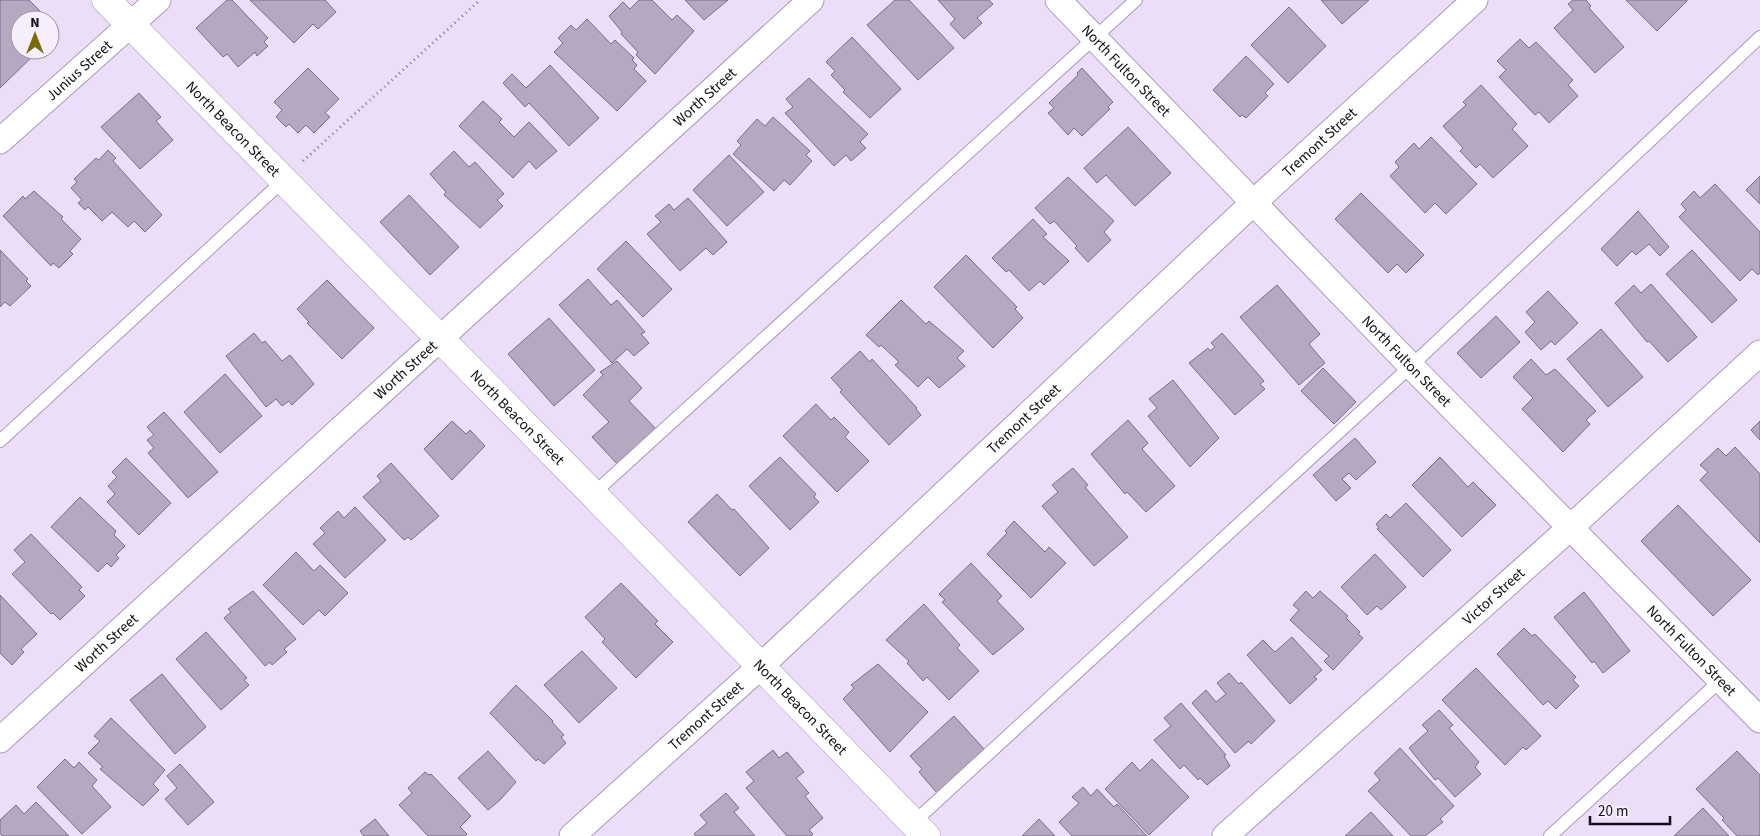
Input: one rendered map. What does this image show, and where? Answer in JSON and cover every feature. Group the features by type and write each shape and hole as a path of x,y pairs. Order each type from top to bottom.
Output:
{"street":[{"name":"North Beacon Street","path":"106,0 920,829"},
{"name":"Junius Street","path":"1,138 158,0"},
{"name":"Worth Street","path":"0,740 811,0"},
{"name":"North Fulton Street","path":"1058,0 1411,366 1760,720"},
{"name":"Tremont Street","path":"572,836 761,666 1253,202 1475,0"},
{"name":"Victor Street","path":"1225,836 1571,527 1760,353"}],"lane":[{"path":"593,494 1136,0"},
{"path":"920,829 1760,37"},
{"path":"0,441 284,180"},
{"path":"1550,836 1721,680"}],"path":[{"path":"284,180 480,0"}],"building":[{"path":"0,0 29,0 39,10 10,10 10,60 29,60 0,88"},
{"path":"227,0 232,0 268,38 264,42 268,46 257,56 255,52 238,67 227,54 223,57 196,28"},
{"path":"250,0 325,0 336,12 318,29 313,24 294,43"},
{"path":"639,0 652,0 672,20 677,15 694,31 655,74 636,55 638,52 621,34 622,32 609,16 623,2 630,9"},
{"path":"685,0 728,0 704,20"},
{"path":"895,0 909,0 954,48 918,80 867,25"},
{"path":"938,0 989,0 993,4 977,18 982,23 964,39 950,24 955,19"},
{"path":"1321,0 1369,0 1342,24"},
{"path":"1573,0 1586,0 1591,6 1589,8 1624,47 1595,73 1554,28 1573,10 1568,4"},
{"path":"1626,0 1687,0 1687,1 1657,31"},
{"path":"1289,7 1326,46 1288,83 1251,45"},
{"path":"587,19 611,44 615,40 634,58 632,60 637,65 634,69 646,81 617,111 554,52 563,43 558,38 571,25 576,30"},
{"path":"852,37 901,89 870,118 843,92 845,90 831,75 835,71 826,62"},
{"path":"1520,39 1529,48 1536,42 1573,80 1568,85 1578,96 1549,123 1539,112 1535,115 1499,77 1506,70 1497,61"},
{"path":"1246,56 1274,84 1265,93 1268,96 1246,118 1242,115 1240,117 1213,90"},
{"path":"550,65 599,118 569,146 529,103 525,107 503,83 512,74 526,88"},
{"path":"308,68 339,99 325,113 330,117 314,133 306,125 298,133 289,124 286,127 276,117 282,110 274,102"},
{"path":"1082,68 1113,102 1108,107 1110,109 1082,136 1074,128 1068,135 1048,113 1054,108 1049,103 1078,75 1077,73"},
{"path":"809,78 868,134 860,142 866,148 851,161 846,155 834,166 785,113 793,107 786,99"},
{"path":"1481,85 1517,124 1512,129 1528,146 1493,178 1480,164 1476,168 1460,151 1463,148 1443,126 1466,105 1463,102"},
{"path":"139,93 161,117 156,121 173,140 140,169 101,127"},
{"path":"483,101 502,119 499,122 514,137 529,122 557,151 536,169 529,161 513,178 459,126"},
{"path":"773,117 810,151 806,155 812,161 790,185 784,180 774,191 733,154 741,145 737,141 757,119 765,126"},
{"path":"1128,127 1171,173 1135,206 1106,175 1097,183 1084,168"},
{"path":"1431,137 1477,184 1446,214 1435,203 1425,213 1390,176 1399,167 1395,162 1414,143 1419,149"},
{"path":"108,150 116,158 113,161 162,215 145,232 134,221 128,227 112,212 102,221 88,207 85,210 78,203 82,200 71,188 77,182 74,179 96,158 99,160"},
{"path":"454,151 469,167 475,162 504,194 497,200 503,206 480,228 444,195 446,192 430,174"},
{"path":"729,155 764,192 727,226 693,190"},
{"path":"1760,176 1760,204 1746,190"},
{"path":"1068,177 1114,221 1104,232 1111,240 1088,262 1075,248 1077,246 1054,221 1050,224 1035,208"},
{"path":"1715,184 1760,232 1760,273 1758,275 1752,269 1740,281 1679,217 1686,210 1681,204 1694,191 1700,198"},
{"path":"34,191 63,217 61,219 81,239 70,251 73,254 59,268 53,263 51,266 3,216 23,196 25,199"},
{"path":"1361,193 1424,255 1406,273 1397,264 1388,273 1335,219"},
{"path":"409,195 459,247 430,275 380,222"},
{"path":"688,198 727,242 713,255 706,248 680,271 647,234 661,222 655,216 669,204 674,210"},
{"path":"1638,211 1669,247 1660,256 1649,244 1636,255 1632,251 1617,266 1601,249"},
{"path":"1033,219 1047,234 1043,237 1069,261 1044,285 1040,281 1029,291 1009,270 1006,272 992,258"},
{"path":"626,241 672,289 643,317 597,269"},
{"path":"0,250 28,279 26,281 31,286 10,306 5,302 0,307"},
{"path":"1692,250 1737,300 1712,323 1666,274"},
{"path":"966,255 1017,307 1015,309 1023,318 993,348 934,287"},
{"path":"588,279 611,305 617,300 645,332 641,334 649,343 634,356 627,349 612,363 559,305"},
{"path":"327,280 374,328 342,359 307,323 309,322 297,309"},
{"path":"1651,284 1697,337 1668,362 1649,341 1647,342 1615,303 1634,285 1641,293"},
{"path":"1277,285 1320,334 1309,344 1325,363 1299,385 1240,317"},
{"path":"1548,291 1578,323 1555,345 1551,341 1541,350 1525,332 1535,322 1526,312"},
{"path":"901,300 926,324 929,321 964,351 957,358 965,366 939,388 928,377 918,387 895,365 899,362 881,345 879,347 866,335"},
{"path":"1496,316 1520,342 1481,378 1457,353"},
{"path":"549,318 595,370 554,406 508,354"},
{"path":"1601,329 1643,377 1608,407 1567,359"},
{"path":"254,333 262,343 265,341 282,361 290,355 314,384 292,405 289,401 282,406 276,399 266,407 226,356"},
{"path":"1222,333 1264,381 1260,384 1265,389 1235,415 1189,363 1208,348 1210,351 1215,347 1211,343"},
{"path":"860,351 870,362 872,359 917,408 921,415 889,445 840,392 842,390 831,378"},
{"path":"1531,359 1546,375 1555,369 1596,411 1586,420 1590,424 1563,452 1522,409 1533,398 1513,377"},
{"path":"617,361 642,388 629,401 657,430 619,466 592,437 609,422 583,395 603,375 600,372"},
{"path":"1323,368 1356,402 1334,424 1301,391"},
{"path":"225,374 262,416 220,453 184,412"},
{"path":"1173,380 1219,438 1190,467 1148,416 1157,408 1149,399"},
{"path":"816,404 831,420 834,417 849,432 845,437 869,461 837,492 783,436"},
{"path":"164,412 218,472 188,498 148,453 154,448 147,440 154,435 147,427"},
{"path":"1128,420 1148,443 1142,449 1175,486 1146,512 1127,492 1125,494 1091,454"},
{"path":"452,421 466,434 470,430 485,446 452,480 424,449"},
{"path":"1760,421 1760,440 1751,430"},
{"path":"1355,438 1376,462 1356,480 1349,473 1342,479 1351,488 1336,501 1313,475"},
{"path":"1735,447 1760,474 1760,543 1700,480 1708,472 1700,465 1718,448 1726,456"},
{"path":"780,457 816,494 814,497 819,502 790,530 749,486"},
{"path":"1440,457 1468,487 1473,482 1496,505 1462,537 1412,485"},
{"path":"126,458 171,503 139,535 107,502 115,494 108,486 117,477 112,472"},
{"path":"391,463 439,516 411,540 408,537 404,540 363,497 381,481 377,476"},
{"path":"1073,468 1088,485 1085,487 1128,537 1094,566 1042,506 1058,492 1052,485"},
{"path":"717,494 732,510 734,509 769,548 740,576 688,522"},
{"path":"80,497 116,531 114,535 125,546 116,555 119,558 111,567 107,563 98,572 51,527"},
{"path":"1406,503 1451,550 1423,577 1377,529 1379,528 1376,524 1386,514 1390,518"},
{"path":"1678,505 1751,580 1713,616 1641,541"},
{"path":"355,507 386,540 345,578 313,544 325,533 320,528 338,511 344,518"},
{"path":"1014,521 1045,552 1049,547 1066,563 1031,598 987,554 1007,533 1005,531"},
{"path":"31,534 82,587 79,590 85,596 60,620 53,613 51,614 12,574 25,562 14,550"},
{"path":"296,552 314,571 320,565 348,593 325,616 319,610 303,625 263,585"},
{"path":"1375,554 1406,587 1381,610 1377,606 1367,615 1341,587"},
{"path":"971,563 1002,596 997,601 1024,629 993,655 942,602 945,600 939,594"},
{"path":"621,583 658,621 655,624 673,642 636,678 602,642 605,639 585,617"},
{"path":"253,591 296,639 284,649 287,652 272,665 270,662 265,666 224,618 231,612 228,609"},
{"path":"1306,591 1313,598 1320,591 1348,616 1346,618 1360,632 1358,634 1363,638 1333,670 1324,661 1329,656 1290,620 1299,610 1293,605"},
{"path":"1584,592 1630,651 1603,673 1594,661 1592,663 1554,617"},
{"path":"0,595 37,634 21,649 24,652 12,665 0,653"},
{"path":"924,604 960,645 957,648 979,671 949,700 927,677 923,681 907,663 909,661 886,640"},
{"path":"1524,628 1532,636 1535,634 1576,677 1573,680 1579,686 1556,709 1548,701 1543,705 1497,654"},
{"path":"206,632 247,678 244,680 249,685 221,710 176,659"},
{"path":"1292,637 1322,670 1314,677 1317,679 1290,704 1247,655 1263,640 1275,652"},
{"path":"582,651 617,688 579,723 544,685"},
{"path":"878,664 928,712 890,752 843,699 854,688 851,685"},
{"path":"1476,668 1541,736 1526,750 1523,747 1505,765 1442,700"},
{"path":"1229,673 1239,684 1241,682 1275,721 1251,744 1249,741 1235,753 1192,703 1206,690 1216,702 1226,694 1217,683"},
{"path":"162,674 206,727 175,754 130,700"},
{"path":"516,685 553,721 564,735 561,737 566,743 544,764 538,759 536,761 490,713"},
{"path":"1181,703 1226,755 1224,756 1230,766 1207,785 1200,778 1198,780 1184,765 1180,769 1154,740 1171,726 1164,718"},
{"path":"1439,710 1453,725 1449,728 1479,762 1475,767 1481,774 1455,797 1438,778 1435,780 1409,748 1428,731 1422,725"},
{"path":"954,716 984,749 937,793 919,772 922,769 910,756"},
{"path":"111,718 165,770 153,784 159,790 143,806 100,769 103,767 88,753 100,741 94,736"},
{"path":"1400,748 1454,806 1440,819 1443,822 1425,836 1411,836 1368,791 1380,780 1374,773"},
{"path":"773,750 779,758 787,752 804,772 796,778 809,793 805,796 823,818 809,830 813,834 811,836 787,836 746,788 754,781 746,772"},
{"path":"488,751 516,782 488,810 458,778"},
{"path":"1737,751 1760,775 1760,836 1737,836 1722,820 1724,818 1696,789"},
{"path":"65,759 74,768 79,762 97,780 92,786 111,807 82,834 37,787"},
{"path":"1152,759 1189,797 1149,835 1105,789 1132,762 1140,771"},
{"path":"180,764 214,802 188,825 165,799 177,788 167,776"},
{"path":"425,772 429,775 431,774 471,816 460,827 467,834 465,836 428,836 399,805 412,793 408,788"},
{"path":"1083,787 1091,796 1097,789 1114,807 1117,804 1147,836 1072,836 1059,822 1079,803 1072,797"},
{"path":"726,793 739,808 734,812 755,836 696,836 694,834 707,823 700,815"},
{"path":"36,802 69,836 2,836 0,833 0,820 16,805 24,814"},
{"path":"1703,808 1729,836 1674,836"},
{"path":"1371,812 1393,836 1345,836"},
{"path":"375,819 389,836 364,836 360,831"},
{"path":"1039,819 1055,836 1022,836"}]}
